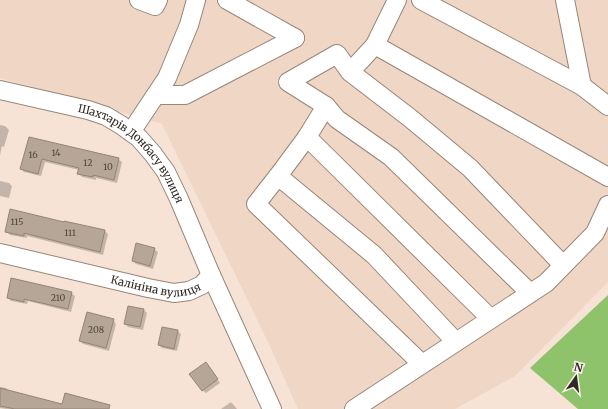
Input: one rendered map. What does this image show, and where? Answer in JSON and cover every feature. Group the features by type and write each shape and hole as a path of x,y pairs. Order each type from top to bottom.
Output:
{"street":[{"path":"139,0 155,6 158,0"},
{"path":"131,132 167,78 189,24 196,0"},
{"path":"156,95 185,95 295,38 227,0"},
{"path":"350,72 374,44 397,0"},
{"path":"421,0 582,86 608,106"},
{"path":"565,0 582,86"},
{"path":"374,44 608,177"},
{"path":"530,293 391,157 337,119 326,106 288,82 337,54 350,72 410,118 470,168 563,265"},
{"name":"Шахтарів Донбасу вулиця","path":"0,90 88,110 106,116 121,124 139,138 166,172 211,275"},
{"path":"326,106 307,137 256,204 422,364"},
{"path":"307,137 491,319"},
{"path":"278,176 374,255 456,342"},
{"path":"354,409 546,283 595,233 608,205"},
{"name":"Калініна вулиця","path":"0,253 174,293 189,291 202,285 211,275 272,409"}],"shaded area":[{"path":"0,0 608,0 608,282 515,376 455,409 298,409 268,342 162,124 0,78"}],"green space":[{"path":"608,295 608,409 578,409 530,368"}],"building":[{"path":"29,137 119,158 114,180 93,175 93,177 77,174 79,168 42,159 38,174 20,169"},
{"path":"10,209 105,230 100,252 24,233 24,236 5,232"},
{"path":"136,243 155,248 150,266 132,261"},
{"path":"11,278 72,292 68,309 24,299 24,302 7,298"},
{"path":"128,306 144,309 140,327 124,324"},
{"path":"87,312 114,319 106,348 79,341"},
{"path":"162,327 178,330 174,349 158,345"},
{"path":"206,362 218,379 202,391 189,374"},
{"path":"0,388 62,404 65,393 110,405 109,409 15,409 0,406"}]}
